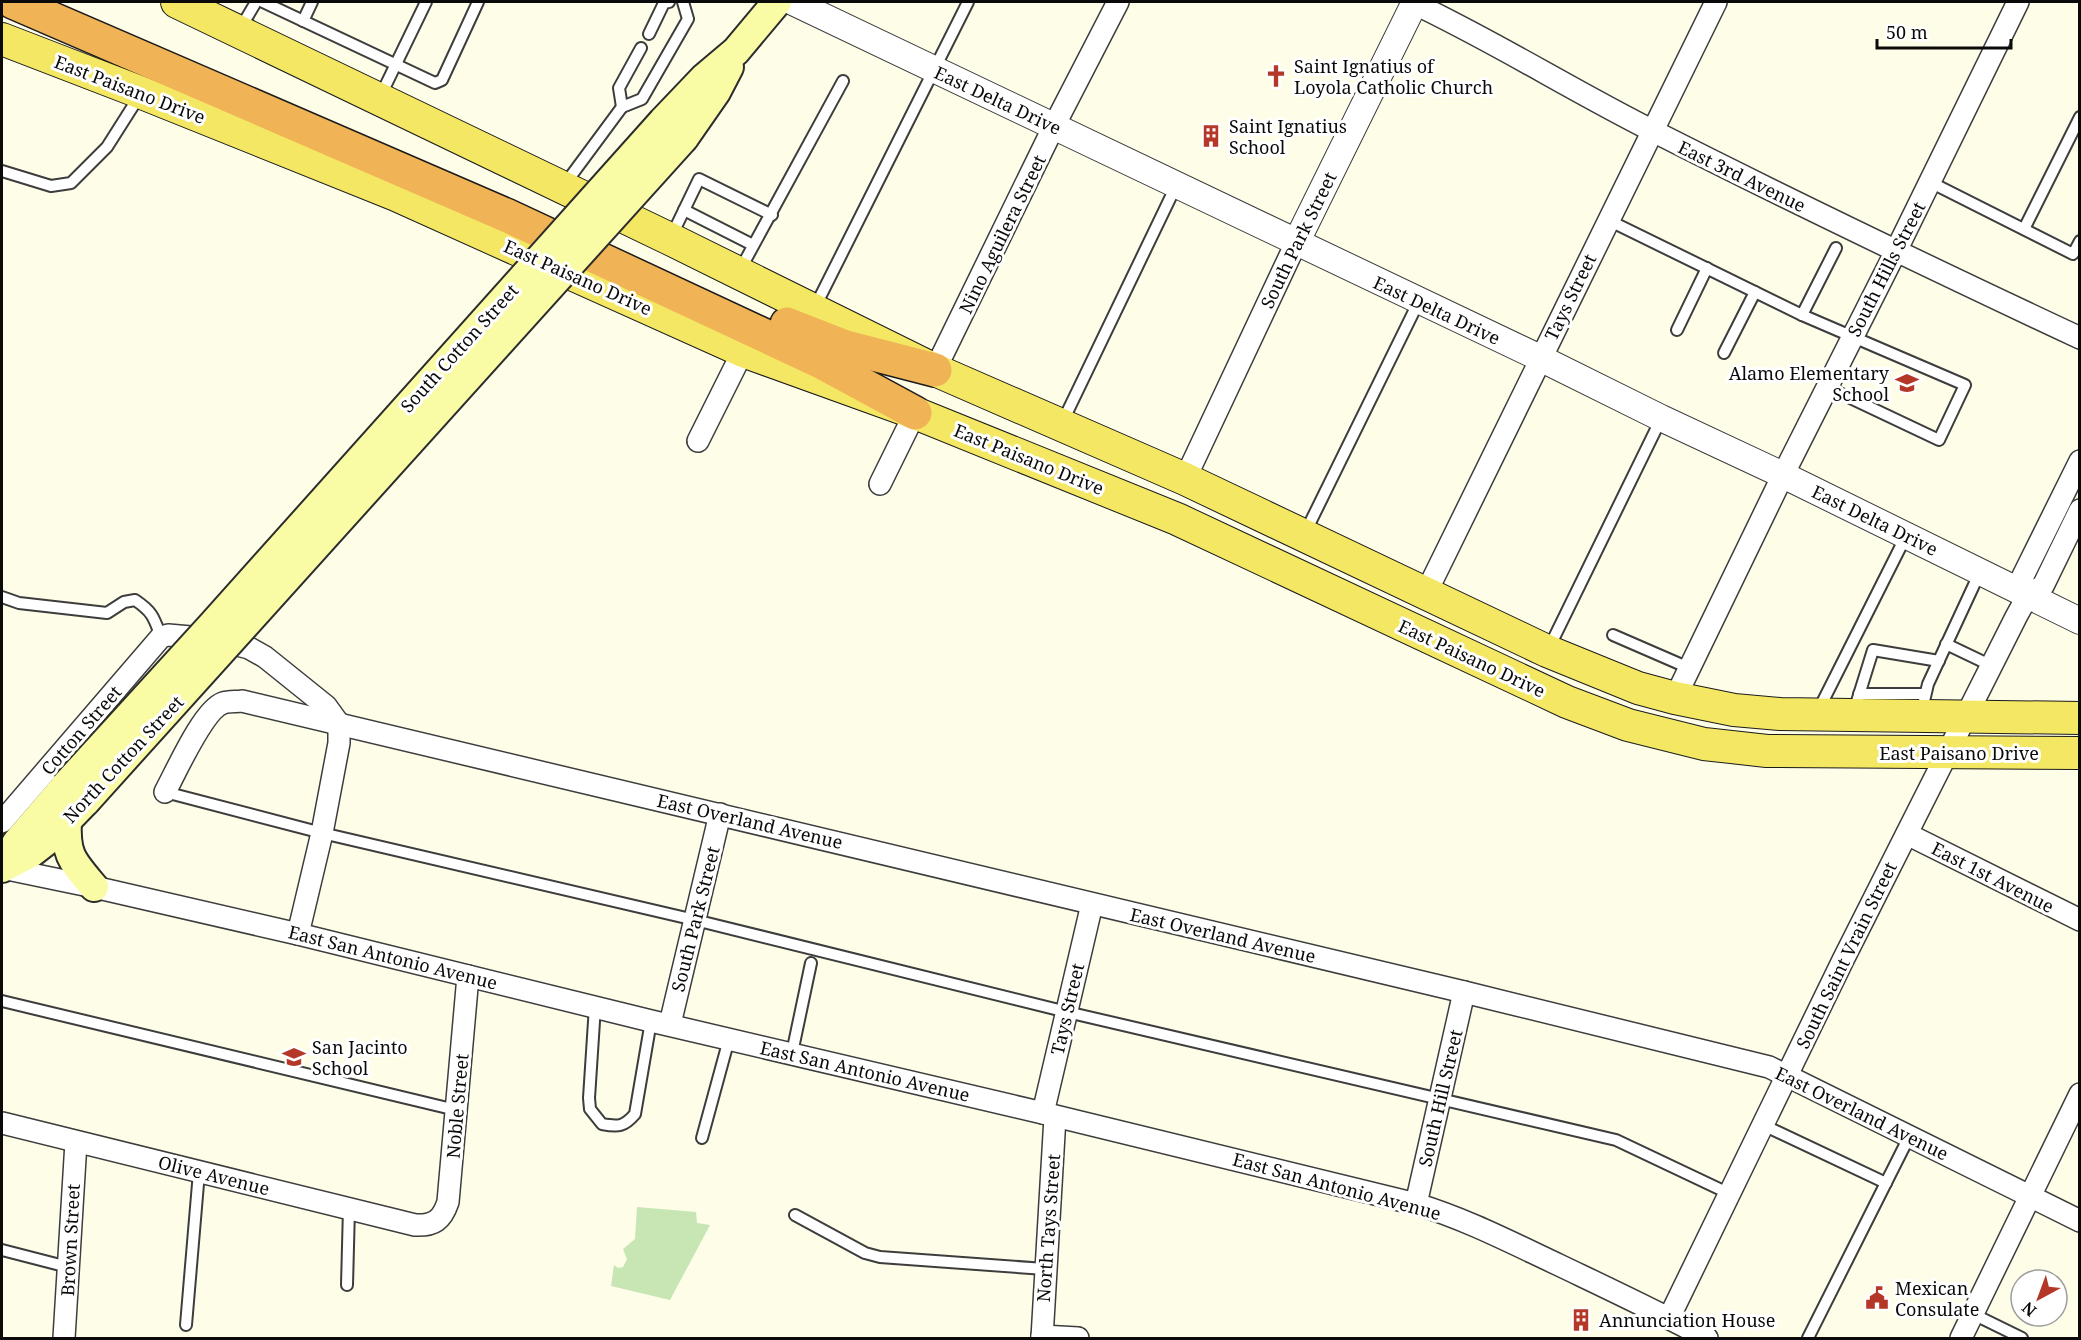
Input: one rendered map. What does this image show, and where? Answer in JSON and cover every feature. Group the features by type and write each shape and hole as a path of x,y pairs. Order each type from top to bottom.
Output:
{"highway":[{"path":"13,2 508,216 821,362 915,412"},
{"path":"68,2 416,154 808,333 846,347 935,370"}],"main road":[{"name":"South Cotton Street","path":"223,631 673,129 716,92 736,51 777,2"},
{"name":"East Paisano Drive","path":"182,3 935,370 1185,479 1547,651 1638,688 1734,710 1816,714 1856,704 1923,704 1967,716 2079,718"},
{"name":"East Paisano Drive","path":"2,41 142,93 396,195 743,351 915,412 1177,519 1567,702 1628,725 1704,744 1767,751 1948,754 2079,753"},
{"name":"North Cotton Street","path":"2,868 17,842 73,802 223,631"},
{"path":"73,802 66,840 68,851 75,865 94,887"}],"street":[{"name":"East Delta Drive","path":"793,2 1540,358 2079,621"},
{"name":"Nino Aguilera Street","path":"935,370 1054,126 1118,2"},
{"name":"East 3rd Avenue","path":"1413,2 1653,131 2079,338"},
{"name":"South Park Street","path":"1185,479 1413,2"},
{"name":"Tays Street","path":"1426,593 1716,2"},
{"name":"South Hills Street","path":"1675,698 2018,2"},
{"path":"698,441 743,351"},
{"path":"880,484 915,412"},
{"name":"South Saint Vrain Street","path":"2028,595 2022,578 2079,461"},
{"name":"South Saint Vrain Street","path":"1669,1318 1787,1075 2028,595 2043,586 2079,510"},
{"path":"161,637 168,635 214,639 249,648 265,657 326,705 339,724 339,743 322,833 298,934"},
{"name":"Cotton Street","path":"2,822 161,637"},
{"name":"East Overland Avenue","path":"165,792 202,722 211,711 223,703 242,701 1464,992 1769,1067 2079,1221"},
{"name":"South Park Street","path":"660,1023 695,920 720,814"},
{"name":"East 1st Avenue","path":"1907,834 2079,920"},
{"name":"East San Antonio Avenue","path":"2,868 298,934 1416,1204 1484,1230 1707,1338"},
{"name":"Tays Street","path":"1049,1115 1067,1012 1092,904"},
{"name":"Noble Street","path":"426,1226 439,1220 448,1202 468,976"},
{"name":"South Hill Street","path":"1416,1204 1464,992"},
{"path":"1961,1338 2079,1094"},
{"name":"North Tays Street","path":"1042,1337 1049,1115"},
{"name":"Olive Avenue","path":"2,1123 415,1226 426,1226"},
{"name":"Brown Street","path":"64,1338 76,1142"},
{"path":"1042,1337 1078,1338"}],"lane":[{"path":"239,32 256,2"},
{"path":"263,2 435,83 442,80 478,2"},
{"path":"303,21 312,2"},
{"path":"379,100 426,2"},
{"path":"648,34 664,3 669,2"},
{"path":"562,187 622,107 642,99 688,19 683,2"},
{"path":"813,311 968,2"},
{"path":"622,107 619,88 641,48"},
{"path":"739,273 843,81"},
{"path":"2,171 51,186 71,183 107,147 142,93"},
{"path":"2024,229 2079,117"},
{"path":"670,239 699,179 713,191 741,205 772,215"},
{"path":"1930,182 2073,254 2079,241"},
{"path":"1061,426 1176,186"},
{"path":"684,210 728,229 753,245"},
{"path":"1608,220 1802,315 1965,385 1940,440 1827,387"},
{"path":"1802,315 1836,248"},
{"path":"1677,330 1707,268"},
{"path":"1724,353 1755,292"},
{"path":"1304,536 1419,302"},
{"path":"1547,651 1661,418"},
{"path":"1816,714 1906,536"},
{"path":"1923,704 1946,644 1980,572"},
{"path":"2,597 19,603 107,613 124,602 135,600 148,609 161,637"},
{"path":"1613,635 1689,668"},
{"path":"1851,644 1872,650 1939,661"},
{"path":"1946,644 1992,666"},
{"path":"1856,704 1872,650"},
{"path":"165,792 322,833 695,920 1067,1012 1616,1140 1730,1194"},
{"path":"792,1053 811,963"},
{"path":"2,1001 456,1110"},
{"path":"596,1006 589,1098 590,1109 602,1124 615,1126 627,1124 635,1114 660,1023"},
{"path":"702,1138 729,1039"},
{"path":"1763,1125 1886,1183"},
{"path":"1808,1338 1909,1137"},
{"path":"186,1325 198,1172"},
{"path":"347,1285 349,1208"},
{"path":"795,1215 865,1253 880,1257 1045,1269"},
{"path":"2,1250 68,1267"},
{"path":"1972,1314 2022,1338"}],"green space":[{"path":"637,1207 696,1212 697,1223 710,1225 670,1300 611,1286 614,1265 618,1268 623,1267 627,1259 623,1249 635,1239"}],"place":[{"name":"Saint Ignatius of Loyola Catholic Church","path":"1276,76"},
{"name":"Saint Ignatius School","path":"1211,136"},
{"name":"Alamo Elementary School","path":"1907,383"},
{"name":"San Jacinto School","path":"294,1057"},
{"name":"Mexican Consulate","path":"1877,1298"},
{"name":"Annunciation House","path":"1581,1320"}]}
